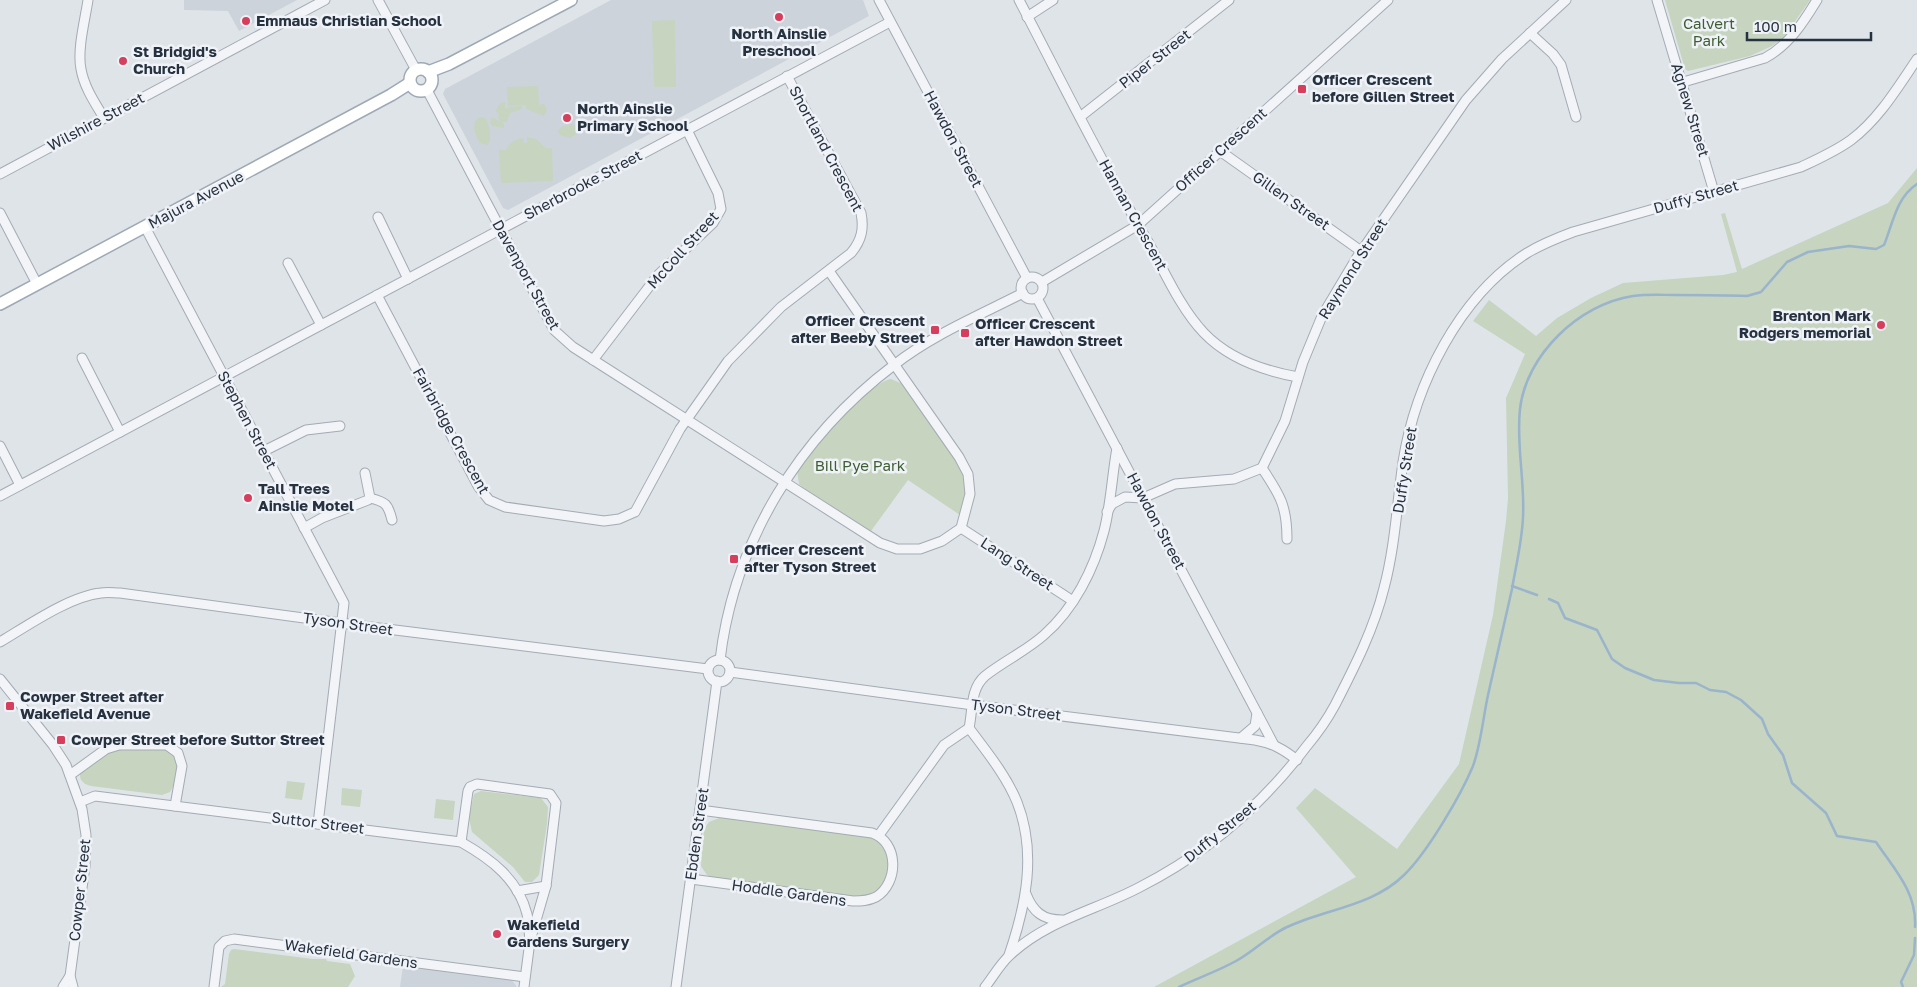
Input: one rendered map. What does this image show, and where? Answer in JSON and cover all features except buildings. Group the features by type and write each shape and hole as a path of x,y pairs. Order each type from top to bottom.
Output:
{"main road":[{"path":"421,81 449,64 571,0"},
{"name":"Majura Avenue","path":"0,304 391,95 421,81"}],"street":[{"path":"88,0 80,53 80,68 87,87 104,118"},
{"name":"Wilshire Street","path":"0,174 325,0"},
{"name":"Davenport Street","path":"378,0 554,330 573,348 874,540 897,549 920,549 942,541 961,528"},
{"name":"Hawdon Street","path":"878,0 1027,278"},
{"name":"Hannan Crescent","path":"1019,0 1138,226 1179,298 1204,332 1224,351 1245,362 1271,371 1298,377"},
{"path":"1028,17 1053,0"},
{"name":"Piper Street","path":"1080,117 1229,0"},
{"name":"Officer Crescent","path":"1042,282 1138,226 1388,0"},
{"name":"Raymond Street","path":"1262,468 1285,421 1298,377 1322,316 1361,251 1466,100 1502,59 1566,0"},
{"name":"Agnew Street","path":"1657,0 1680,83 1714,192"},
{"path":"1680,83 1765,58 1776,52 1796,32 1817,0"},
{"name":"Sherbrooke Street","path":"0,496 890,22"},
{"path":"1530,33 1553,54 1561,65 1576,117"},
{"name":"Duffy Street","path":"985,987 1009,956 1029,940 1062,920 1138,888 1191,857 1247,813 1268,793 1323,725 1361,652 1384,589 1397,522 1403,462 1418,403 1430,372 1448,339 1470,306 1496,278 1526,254 1548,242 1573,232 1801,167 1833,152 1853,138 1871,121 1917,59"},
{"name":"Shortland Crescent","path":"686,420 728,361 782,307 830,271 858,245 862,229 861,213 787,76"},
{"name":"McColl Street","path":"593,360 658,275 713,223 721,209 718,193 687,130"},
{"name":"Gillen Street","path":"1220,152 1361,251"},
{"path":"0,213 37,284"},
{"path":"378,217 408,279"},
{"name":"Stephen Street","path":"145,227 344,603 318,824"},
{"path":"288,263 321,325"},
{"path":"830,271 959,457 968,474 970,494 961,528"},
{"path":"1035,277 1042,282 1043,291 1037,298 1029,298 1023,293 1022,284 1027,278 1035,277"},
{"path":"720,660 731,601 750,546 781,480 851,401 895,364 941,336 1023,293"},
{"name":"Fairbridge Crescent","path":"377,295 478,486 489,500 505,507 604,521 619,519 635,512 686,420"},
{"name":"Hawdon Street","path":"1037,298 1274,744"},
{"path":"82,358 120,432"},
{"path":"264,451 306,430 340,426"},
{"path":"0,446 20,485"},
{"path":"1009,956 1026,894 1028,872 1024,824 1016,801 1004,777 969,728 974,692 980,681 993,670 1027,649 1046,634 1073,601 1084,584 1105,530 1116,448"},
{"path":"1107,512 1112,504 1123,498 1143,498 1175,484 1234,479 1262,468 1280,495 1285,513 1287,539"},
{"path":"365,473 370,498"},
{"path":"304,528 322,518 370,498"},
{"path":"370,498 386,504 392,520"},
{"name":"Lang Street","path":"961,528 1073,601"},
{"name":"Tyson Street","path":"0,642 49,613 83,597 100,593 120,593 708,669"},
{"path":"720,660 727,663 730,672 726,680 716,681 710,677 708,669 711,663 720,660"},
{"name":"Tyson Street","path":"730,672 973,705 1242,738 1274,744 1296,760"},
{"name":"Ebden Street","path":"676,987 716,681"},
{"name":"Cowper Street","path":"1,682 66,765 84,818 85,866 70,976 73,987"},
{"path":"1242,738 1254,726 1257,713"},
{"path":"700,810 864,831 879,835 944,745 969,728"},
{"path":"70,775 106,749 119,745 167,745 178,753 182,766 175,806"},
{"path":"461,842 470,787 478,784 550,794 556,803 546,886 530,942 524,987"},
{"name":"Suttor Street","path":"80,802 95,796 461,842 485,856 505,873 517,891 527,914 530,942"},
{"name":"Hoddle Gardens","path":"691,879 853,901 869,900 885,888 893,872 892,855 885,841 879,835"},
{"path":"517,891 546,886"},
{"path":"1026,894 1030,905 1037,914 1045,918 1062,920"},
{"name":"Wakefield Gardens","path":"214,987 219,946 225,941 234,939 525,977"},
{"name":"Cowper Street","path":"62,987 70,976"}],"shaded area":[{"name":"Emmaus Christian School","path":"184,0 297,0 239,31 228,11 184,10"},
{"name":"North Ainslie Primary School","path":"611,0 863,0 869,16 508,210 503,208 443,94 445,89"},
{"path":"403,966 511,979 517,987 400,987"}],"green space":[{"name":"Calvert Park","path":"1665,0 1810,0 1784,37 1772,46 1750,56 1688,71 1685,69"},
{"path":"675,20 676,87 654,87 652,21"},
{"path":"538,86 539,105 544,104 547,109 544,116 526,109 526,105 508,106 507,87"},
{"path":"505,102 505,108 522,106 522,109 510,113 507,122 502,122 504,128 492,126 490,122 492,117 501,122 498,118 499,113 496,110 500,103"},
{"path":"480,117 485,118 489,128 490,139 488,145 480,143 474,129 475,121"},
{"path":"571,124 580,127 580,132 570,138 560,135 558,131 561,127"},
{"path":"527,137 536,139 546,148 552,148 553,181 501,183 499,150 506,150 515,140 523,138 524,143 527,143"},
{"path":"1917,168 1917,987 1154,987 1356,877 1296,808 1315,788 1397,849 1459,764 1493,615 1506,521 1508,498 1506,398 1525,354 1473,321 1489,300 1536,336 1557,318 1591,298 1623,283 1723,275 1737,272 1721,214 1725,213 1742,269 1888,203"},
{"name":"Bill Pye Park","path":"891,379 905,385 949,448 963,472 966,483 966,496 960,515 908,480 871,531 805,489 799,484 797,470 826,433 854,404 881,383"},
{"path":"167,745 177,754 179,764 176,781 170,792 162,795 91,786 84,783 81,779 80,772 106,750"},
{"path":"287,781 305,783 302,800 285,798"},
{"path":"342,788 362,790 360,807 341,805"},
{"path":"481,791 541,798 548,807 539,875 532,882 525,882 513,867 472,832 469,818 474,794"},
{"path":"436,799 455,801 453,820 434,818"},
{"path":"722,817 872,838 887,855 889,864 888,874 884,883 877,890 867,895 855,897 713,878 707,875 701,866 704,829 709,822"},
{"path":"234,949 326,959 327,961 350,964 355,976 348,987 221,987 225,984 229,954"}],"waterway":[{"path":"1179,987 1236,961 1287,927 1348,906 1378,894 1392,885 1404,875 1423,853 1452,807 1468,778 1476,758 1519,553 1523,504 1519,422 1524,389 1544,352 1558,335 1593,309 1613,301 1633,296 1649,295 1747,296 1761,292 1787,262 1808,252 1849,246 1876,249 1884,245 1904,196 1917,184"},
{"path":"1512,586 1537,595"},
{"path":"1549,599 1558,603 1565,618 1597,630 1612,659 1625,668 1654,680 1696,683 1710,690 1726,692 1741,700 1762,719 1768,734 1783,755 1792,783 1826,813 1837,836 1876,842 1897,872 1908,892 1915,914 1915,927"},
{"path":"1903,987 1901,982 1914,955 1915,938"}],"place":[{"name":"North Ainslie Preschool","path":"779,17"},
{"name":"Emmaus Christian School","path":"246,21"},
{"name":"St Bridgid's Church","path":"123,61"},
{"name":"Officer Crescent before Gillen Street","path":"1302,89"},
{"name":"North Ainslie Primary School","path":"567,118"},
{"name":"Brenton Mark Rodgers memorial","path":"1881,325"},
{"name":"Officer Crescent after Beeby Street","path":"935,330"},
{"name":"Officer Crescent after Hawdon Street","path":"965,333"},
{"name":"Tall Trees Ainslie Motel","path":"248,498"},
{"name":"Officer Crescent after Tyson Street","path":"734,559"},
{"name":"Cowper Street after Wakefield Avenue","path":"10,706"},
{"name":"Cowper Street before Suttor Street","path":"61,740"},
{"name":"Wakefield Gardens Surgery","path":"497,934"}]}
